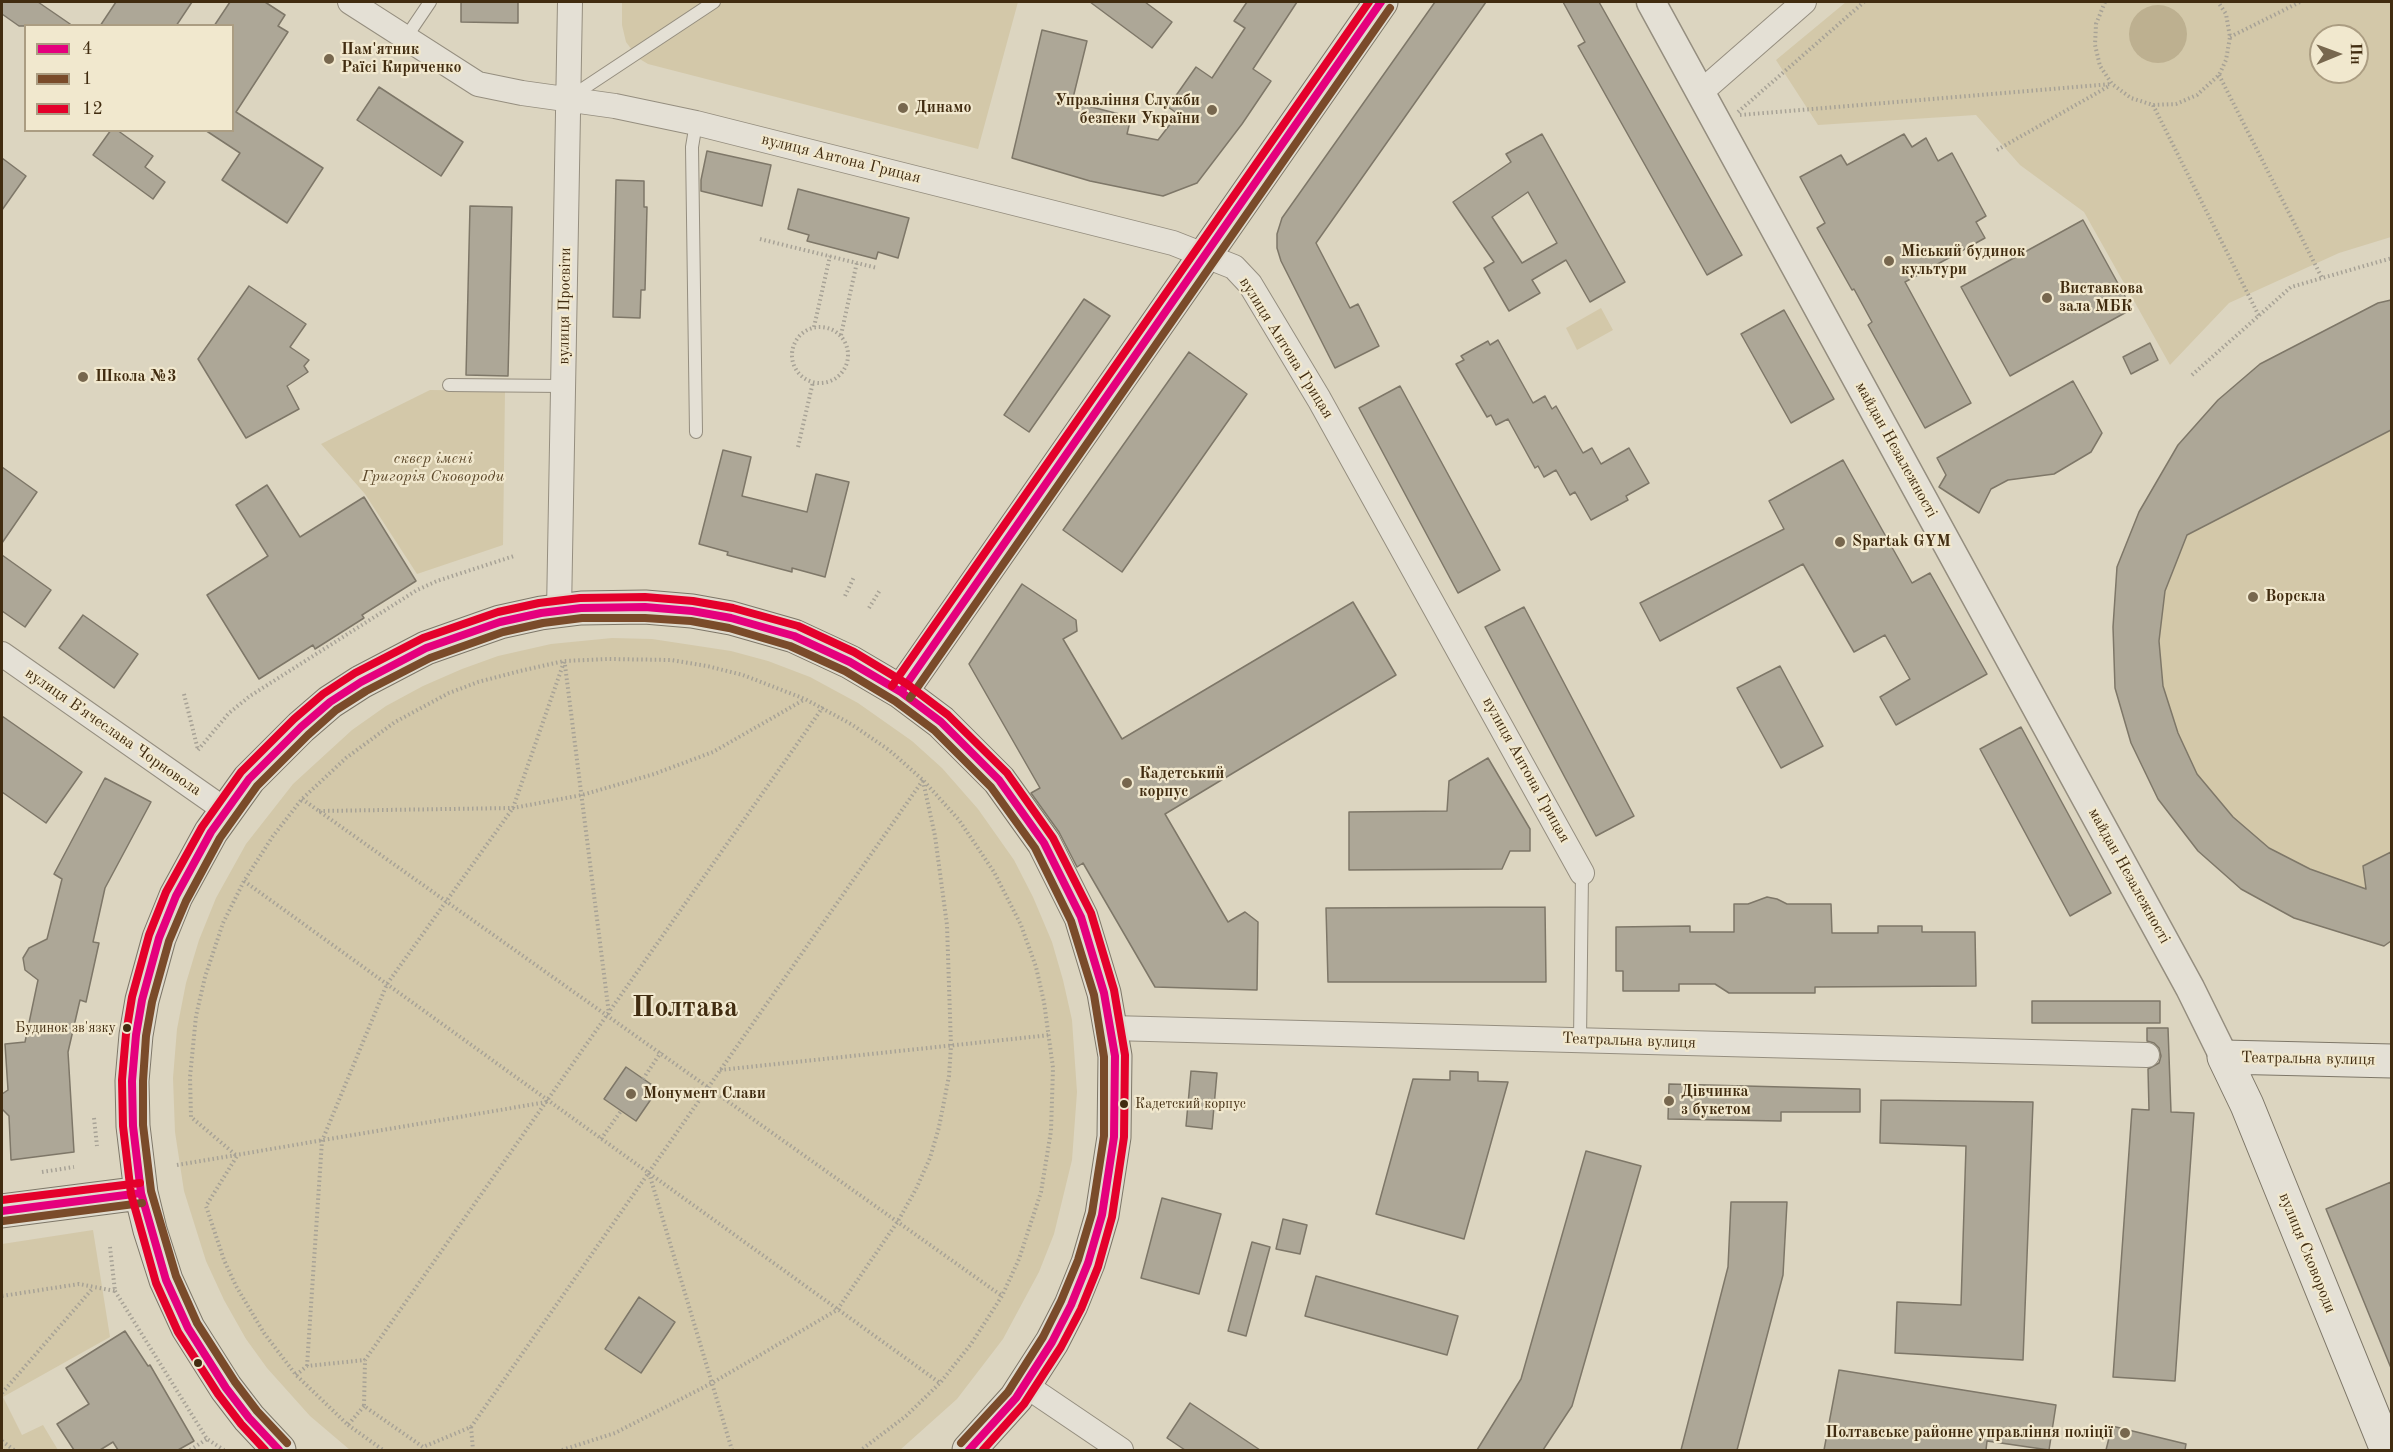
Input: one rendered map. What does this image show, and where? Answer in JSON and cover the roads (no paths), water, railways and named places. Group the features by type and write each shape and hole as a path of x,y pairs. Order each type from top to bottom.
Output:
{"main road":[{"path":"901,692 1381,2"},
{"path":"279,1450 249,1419 226,1388 189,1328 166,1280 141,1193 133,1126 132,1081 142,1000 159,938 176,896 195,857 225,810 249,780 293,735 330,702 361,682 426,648 462,633 500,622 559,610 645,606 731,618 783,633 823,648 901,692 941,722 999,780 1044,843 1081,917 1095,957 1115,1056 1114,1137 1102,1215 1088,1263 1071,1305 1052,1342 1025,1385 1000,1417 969,1450"},
{"name":"Театральна вулиця","path":"2224,1057 2391,1061"},
{"name":"вулиця Сковороди","path":"2224,1057 2247,1105 2387,1450"},
{"path":"2,1211 141,1193"}],"street":[{"name":"вулиця Антона Грицая","path":"350,2 477,84 696,123 1173,243 1234,267 1250,284 1319,399 1582,873"},
{"name":"вулиця Просвіти","path":"559,610 570,2"},
{"name":"майдан Незалежності","path":"1651,2 2186,979 2224,1057"},
{"path":"1701,92 1804,2"},
{"name":"вулиця Вʼячеслава Чорновола","path":"2,654 225,810"},
{"name":"Театральна вулиця","path":"1111,1028 2147,1055"},
{"path":"1025,1385 1121,1450"}],"lane":[{"path":"405,39 430,2"},
{"path":"568,99 714,2"},
{"path":"696,123 692,147 696,432"},
{"path":"449,385 563,386"},
{"path":"1580,1040 1582,873"}],"place":[{"name":"Пам'ятник Раїсі Кириченко","path":"329,59"},
{"name":"Динамо","path":"903,108"},
{"name":"Управління Служби безпеки України","path":"1212,110"},
{"name":"Міський будинок культури","path":"1889,261"},
{"name":"Виставкова зала МБК","path":"2047,298"},
{"name":"Школа №3","path":"83,377"},
{"name":"Spartak GYM","path":"1840,542"},
{"name":"Ворскла","path":"2253,597"},
{"name":"Кадетський корпус","path":"1127,783"},
{"name":"Будинок зв'язку","path":"127,1028"},
{"name":"Монумент Слави","path":"631,1094"},
{"name":"Дівчинка з букетом","path":"1669,1101"},
{"name":"Кадетский корпус","path":"1124,1104"},
{"name":"Полтавське районне управління поліції","path":"2125,1433"}],"district":[{"name":"Полтава","path":"685,1009"}],"park label":[{"name":"сквер імені Григорія Сковороди","path":"433,468"}]}
